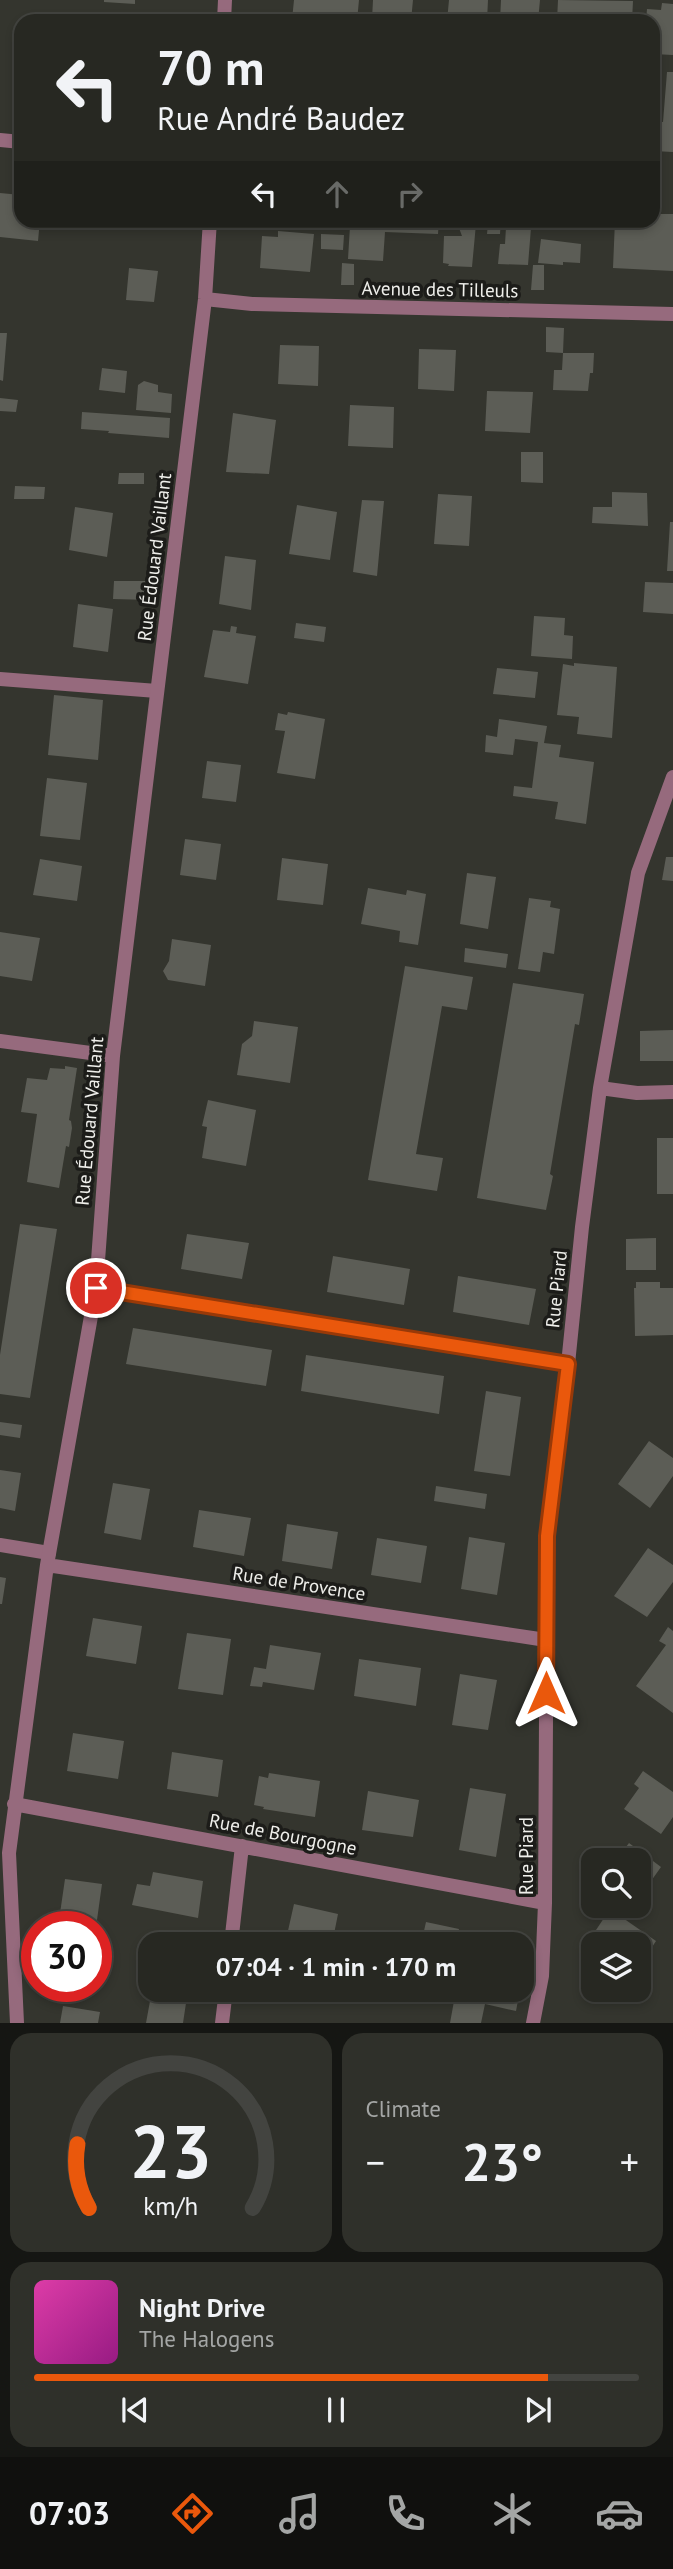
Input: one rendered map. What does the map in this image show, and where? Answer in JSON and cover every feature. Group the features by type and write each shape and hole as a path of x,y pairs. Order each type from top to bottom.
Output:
{"street":[{"name":"Rue Édouard Vaillant","path":"17,2023 4,1853 14,1804 48,1559 96,1288 113,1056 205,299 209,228"},
{"name":"Avenue des Tilleuls","path":"205,299 252,304 673,314"},
{"path":"0,680 157,691"},
{"name":"Rue Piard","path":"533,2023 542,1976 545,1903 547,1536 600,1088 638,873 673,777"},
{"path":"0,1041 113,1056"},
{"path":"600,1088 637,1093 673,1092"},
{"path":"96,1288 568,1364"},
{"name":"Rue de Provence","path":"0,1545 48,1559 546,1640"},
{"name":"Rue de Bourgogne","path":"14,1804 545,1903"},
{"path":"232,1932 242,1846"},
{"path":"222,2023 225,2002"}],"building":[{"path":"135,0 135,4 104,2"},
{"path":"294,0 359,0 358,14 293,14"},
{"path":"373,0 413,0 412,14 372,14"},
{"path":"449,0 488,0 487,14 448,14"},
{"path":"501,0 540,0 539,14 500,14"},
{"path":"558,0 633,1 632,14 557,14"},
{"path":"662,3 673,4 673,55 660,54 660,14 647,14 647,9 661,10"},
{"path":"667,72 673,72 673,152 660,151 660,122 663,122"},
{"path":"0,193 14,194 14,228 39,228 38,241 0,237"},
{"path":"660,214 673,214 673,271 613,268 615,228 660,228"},
{"path":"350,228 438,228 438,234 385,232 383,261 348,259"},
{"path":"459,228 476,228 472,267 448,266 449,264 443,263 444,236 462,236"},
{"path":"488,228 500,228 500,234 487,234"},
{"path":"506,228 531,228 528,265 498,264 500,244 505,244"},
{"path":"278,231 314,234 310,272 260,268 262,236 278,237"},
{"path":"321,234 344,235 343,250 321,249"},
{"path":"541,239 581,244 580,263 538,263"},
{"path":"342,263 354,264 354,285 341,285"},
{"path":"533,265 544,265 544,290 531,290"},
{"path":"129,268 158,271 154,302 126,300"},
{"path":"546,327 564,328 563,353 546,352"},
{"path":"0,333 7,333 3,381 0,380"},
{"path":"280,345 319,346 318,386 278,384"},
{"path":"419,349 456,350 454,391 418,389"},
{"path":"563,353 594,353 593,373 590,373 588,391 553,390 554,370 562,370"},
{"path":"102,368 127,371 125,393 99,390"},
{"path":"144,381 158,385 158,392 172,394 171,413 136,410 138,385"},
{"path":"487,391 533,392 530,433 485,431"},
{"path":"0,398 18,400 16,412 0,411"},
{"path":"350,405 394,407 393,448 348,446"},
{"path":"82,412 170,418 169,438 81,429"},
{"path":"233,413 276,420 269,474 226,472"},
{"path":"521,452 543,452 543,483 521,482"},
{"path":"119,473 144,473 144,484 118,484"},
{"path":"15,486 45,487 44,499 14,499"},
{"path":"612,492 647,493 648,526 592,523 593,507 612,507"},
{"path":"438,494 472,496 469,546 434,544"},
{"path":"362,500 384,501 377,576 353,572"},
{"path":"297,505 337,512 330,560 289,554"},
{"path":"75,507 113,513 107,557 69,550"},
{"path":"670,522 673,522 673,571 667,571"},
{"path":"225,556 256,560 251,610 219,604"},
{"path":"114,581 150,581 150,600 113,599"},
{"path":"645,582 673,583 673,614 643,612"},
{"path":"78,604 113,609 108,652 73,647"},
{"path":"534,616 565,618 564,635 573,636 572,659 531,656"},
{"path":"296,623 326,627 324,642 294,638"},
{"path":"231,626 237,627 236,633 256,636 248,684 204,677 213,630 230,632"},
{"path":"574,663 617,667 612,738 577,734 579,717 557,715 563,664 574,666"},
{"path":"497,668 538,672 535,698 493,694"},
{"path":"54,695 103,700 98,760 48,755"},
{"path":"288,712 325,719 315,779 277,773 285,731 275,730 278,713 287,715"},
{"path":"499,719 547,726 544,743 561,745 559,757 594,762 586,824 555,819 558,802 513,796 514,786 532,788 538,742 515,739 513,755 485,752 486,735 497,737"},
{"path":"207,761 241,765 236,802 202,798"},
{"path":"47,778 87,783 80,840 40,836"},
{"path":"185,839 221,844 216,880 180,875"},
{"path":"666,857 673,857 673,881 662,880"},
{"path":"282,858 328,864 323,905 277,900"},
{"path":"40,859 82,866 77,901 33,895"},
{"path":"467,873 496,877 488,929 460,924"},
{"path":"368,888 406,895 407,890 426,894 418,945 399,942 400,931 361,924"},
{"path":"529,898 551,901 550,907 560,909 554,954 543,952 540,972 518,969"},
{"path":"0,932 40,938 32,981 0,976"},
{"path":"172,939 211,945 205,986 168,980 163,971 169,961"},
{"path":"465,948 508,954 506,968 464,962"},
{"path":"405,966 473,977 467,1010 442,1006 416,1154 443,1158 437,1191 368,1180"},
{"path":"513,983 584,994 579,1025 575,1024 546,1210 477,1198"},
{"path":"254,1021 298,1027 290,1083 237,1075 242,1044 252,1036"},
{"path":"673,1030 673,1061 640,1061 640,1031"},
{"path":"65,1066 77,1068 69,1120 72,1128 59,1188 27,1182 37,1114 21,1112 27,1078 47,1080 50,1068 65,1069"},
{"path":"208,1100 256,1110 246,1166 202,1158 207,1127 202,1126"},
{"path":"657,1138 673,1138 673,1194 657,1194"},
{"path":"20,1224 57,1229 30,1398 0,1394 0,1355"},
{"path":"187,1234 249,1243 242,1279 181,1269"},
{"path":"656,1238 656,1270 626,1270 626,1239"},
{"path":"333,1256 410,1269 404,1305 327,1292"},
{"path":"458,1276 536,1289 529,1325 453,1312"},
{"path":"636,1282 660,1282 660,1288 673,1288 673,1335 635,1336"},
{"path":"133,1328 272,1350 266,1386 126,1364"},
{"path":"306,1355 444,1376 439,1414 301,1391"},
{"path":"486,1391 521,1397 510,1476 474,1471"},
{"path":"0,1422 22,1425 20,1438 0,1435"},
{"path":"649,1441 673,1458 673,1476 650,1508 618,1484"},
{"path":"0,1470 21,1473 15,1511 0,1508"},
{"path":"113,1483 150,1489 141,1540 104,1533"},
{"path":"436,1486 487,1494 485,1509 434,1501"},
{"path":"199,1510 251,1518 244,1556 193,1547"},
{"path":"287,1524 338,1532 332,1569 282,1561"},
{"path":"469,1537 505,1543 497,1595 461,1589"},
{"path":"377,1538 427,1546 421,1583 371,1575"},
{"path":"648,1548 673,1565 673,1582 647,1617 614,1596"},
{"path":"0,1577 6,1578 2,1604 0,1604"},
{"path":"93,1618 142,1626 136,1664 86,1656"},
{"path":"668,1627 673,1631 673,1713 636,1686 666,1645 659,1641"},
{"path":"187,1633 231,1639 223,1695 178,1689"},
{"path":"270,1645 321,1653 314,1690 263,1682 262,1687 250,1686 254,1667 266,1669"},
{"path":"359,1659 421,1668 416,1706 354,1696"},
{"path":"460,1674 497,1680 488,1730 452,1725"},
{"path":"73,1733 124,1741 118,1779 67,1771"},
{"path":"172,1752 223,1760 218,1797 167,1789"},
{"path":"643,1771 673,1792 673,1817 661,1834 624,1809 639,1788 634,1784"},
{"path":"269,1773 320,1781 315,1817 263,1809 264,1807 254,1805 259,1776 268,1778"},
{"path":"470,1788 506,1794 496,1857 459,1850"},
{"path":"368,1791 419,1800 413,1837 362,1830"},
{"path":"651,1860 661,1867 651,1881"},
{"path":"153,1872 203,1881 198,1918 132,1905 137,1884 150,1886"},
{"path":"65,1879 102,1884 98,1911 60,1911"},
{"path":"294,1904 338,1914 334,1932 288,1932"},
{"path":"604,1918 623,1918 643,1932 595,1932"},
{"path":"426,1922 459,1929 458,1932 424,1932"},
{"path":"150,2002 186,2002 183,2023 146,2023"},
{"path":"454,2002 518,2002 516,2011 485,2004 481,2023 450,2023"},
{"path":"63,2006 100,2012 98,2023 60,2023"}],"route":[{"path":"96,1288 568,1364 547,1536 546,1693"}]}
